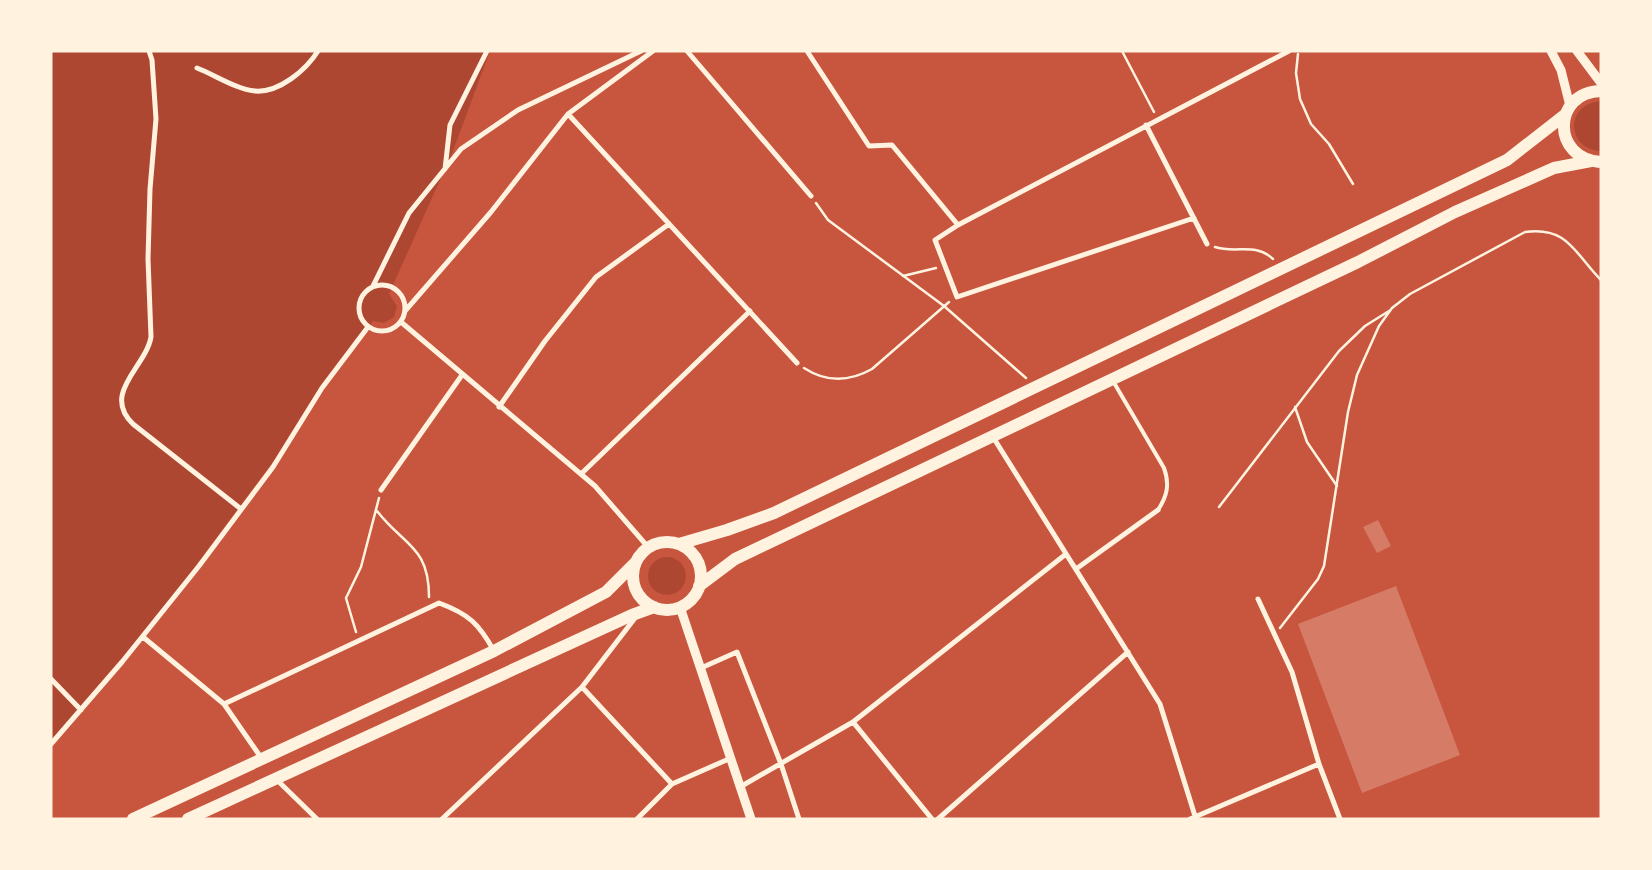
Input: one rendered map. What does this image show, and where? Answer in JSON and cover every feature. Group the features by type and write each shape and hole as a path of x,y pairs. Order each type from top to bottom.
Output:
{"main road":[{"path":"133,819 494,651 606,592 648,547 662,542 679,544 727,530 774,513 1507,160 1568,110 1582,95 1601,91"},
{"path":"1568,110 1564,131 1566,139 1576,153 1597,163"},
{"path":"699,586 735,559 1358,262 1455,212 1554,168 1597,163"},
{"path":"635,563 633,581 640,597 654,607 663,609 680,607 694,596 699,586 700,570 693,554 679,544"},
{"path":"188,819 654,607"}],"street":[{"path":"149,51 152,60 156,119 150,189 148,259 151,337 148,347 123,390 122,409 133,424 241,509"},
{"path":"197,68 247,89 264,90 294,77 307,66 318,51"},
{"path":"445,169 450,125 487,51"},
{"path":"641,51 518,110 461,150 409,213 372,286 363,294 359,305 360,317 368,327 385,331 401,322 405,311 491,212 568,114 653,51"},
{"path":"687,51 811,196"},
{"path":"807,51 869,146 892,145 958,224"},
{"path":"1273,51 1276,58"},
{"path":"1194,218 957,297 935,240 958,224 1288,51"},
{"path":"1551,51 1564,77 1568,110"},
{"path":"1577,51 1601,83"},
{"path":"568,114 797,363"},
{"path":"1146,125 1207,244"},
{"path":"499,407 545,340 596,278 670,224"},
{"path":"372,286 385,284 396,289 404,298 405,311"},
{"path":"581,474 750,311"},
{"path":"401,322 499,407 595,486 648,547"},
{"path":"51,744 143,637 273,467 322,388 368,327"},
{"path":"381,490 462,375"},
{"path":"993,436 1160,704 1193,818 1319,764"},
{"path":"1076,569 1158,510"},
{"path":"740,787 853,722 1066,554"},
{"path":"1258,599 1292,672 1319,764 1340,819"},
{"path":"224,704 439,603 463,612 482,629 494,651"},
{"path":"680,607 751,819"},
{"path":"442,819 582,687 640,612"},
{"path":"143,637 224,704 262,759"},
{"path":"701,668 737,652 781,764 799,819"},
{"path":"938,819 1128,652"},
{"path":"51,679 81,710"},
{"path":"582,687 672,784"},
{"path":"853,722 932,819"},
{"path":"637,819 672,784 730,758"},
{"path":"276,778 317,819"}],"lane":[{"path":"1112,380 1164,468 1167,496 1158,510"}],"path":[{"path":"1122,51 1158,119"},
{"path":"1299,51 1296,73 1300,99 1311,124 1329,144 1353,184"},
{"path":"811,196 828,220 944,306 1036,387"},
{"path":"1218,506 1339,351 1365,326 1410,294 1525,232 1544,231 1562,237 1576,249 1601,280"},
{"path":"1207,244 1220,249 1235,250 1249,247 1259,250 1276,261 1282,270"},
{"path":"903,276 945,266"},
{"path":"797,363 811,372 826,378 843,380 858,377 872,369 944,306"},
{"path":"1275,635 1318,579 1324,566 1348,412 1358,375 1379,326 1392,308"},
{"path":"1295,407 1306,442 1336,486"},
{"path":"359,641 346,598 361,567 378,511 381,490"},
{"path":"378,511 387,523 420,554 426,564 429,607"}],"shaded area":[{"path":"51,51 490,51 453,151 389,294 397,306 394,317 384,323 373,321 283,448 166,606 51,741"},
{"path":"1601,101 1601,151 1599,151 1588,148 1580,142 1574,129 1574,123 1575,118 1583,107"},
{"path":"667,557 680,563 686,576 680,589 667,595 654,589 648,576 654,563"}],"building":[{"path":"1378,520 1391,546 1377,553 1363,527"},
{"path":"1396,586 1460,755 1362,793 1298,624"}]}
